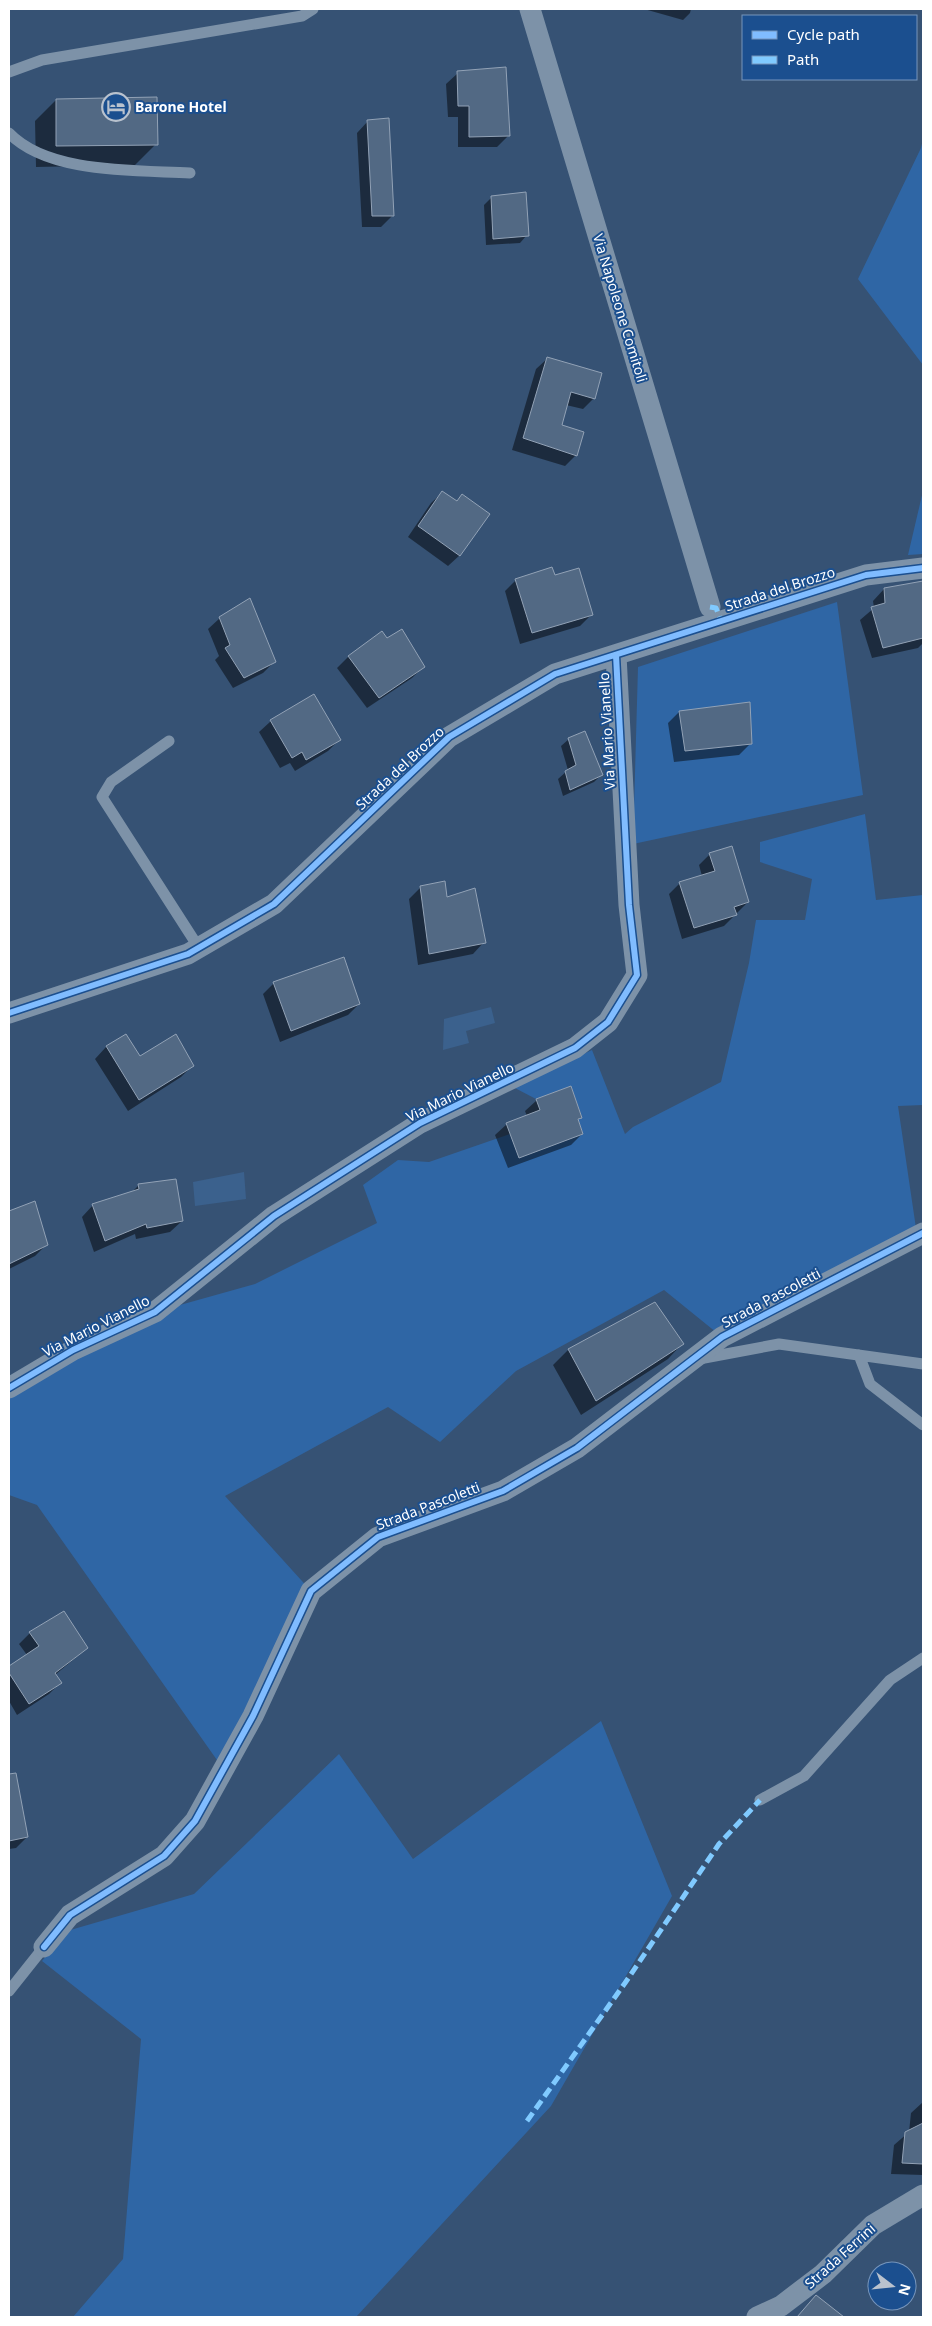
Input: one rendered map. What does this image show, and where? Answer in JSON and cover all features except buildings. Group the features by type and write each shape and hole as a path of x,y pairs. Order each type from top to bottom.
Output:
{"street":[{"name":"Via Napoleone Comitoli","path":"530,9 710,606"},
{"name":"Strada del Brozzo","path":"9,1013 188,954 274,904 449,737 555,674 866,575 923,568"},
{"name":"Via Mario Vianello","path":"9,1388 72,1350 155,1312 282,1211 420,1123 575,1048 608,1022 637,975 629,905 616,655"},
{"name":"Strada Pascoletti","path":"44,1948 70,1916 164,1856 196,1821 253,1716 311,1591 378,1537 504,1491 577,1448 722,1337 923,1233"},
{"name":"Strada Ferrini","path":"758,2317 780,2306 824,2274 873,2225 923,2195"}],"lane":[{"path":"9,72 42,60 302,16 313,9"},
{"path":"9,132 21,145 76,166 190,173"},
{"path":"169,741 111,782 102,797 199,948"},
{"path":"692,1360 744,1352 779,1344 923,1364"},
{"path":"859,1355 870,1384 923,1425"},
{"path":"760,1800 804,1776 890,1680 923,1658"},
{"path":"9,1991 44,1948"}],"shaded area":[{"path":"923,139 923,365 858,279 921,148"},
{"path":"923,491 923,554 908,555"},
{"path":"837,602 863,795 633,844 638,667"},
{"path":"865,814 876,900 923,895 923,1105 898,1106 917,1235 722,1337 664,1290 516,1371 440,1442 388,1407 225,1496 311,1591 224,1770 37,1505 9,1495 9,1388 155,1312 255,1284 377,1223 363,1185 398,1160 429,1162 510,1134 519,1157 583,1134 578,1119 582,1117 571,1086 536,1099 513,1087 592,1050 625,1134 633,1127 721,1082 749,963 756,920 805,920 812,879 760,862 760,842"},
{"path":"491,1007 495,1023 466,1031 469,1043 443,1050 444,1019"},
{"path":"244,1172 246,1199 195,1206 193,1182"},
{"path":"601,1721 672,1896 551,2106 356,2317 73,2317 123,2259 141,2039 42,1961 67,1931 194,1894 339,1754 413,1859"}],"marked path":[{"path":"710,607 716,608 721,621"},
{"path":"527,2121 625,1983 719,1844 760,1800"}],"cycle path":[{"path":"9,1013 188,954 274,904 449,737 555,674 866,575 923,568"},
{"path":"9,1388 73,1350 155,1312 274,1216 420,1123 575,1048 608,1022 637,975 629,905 616,655"},
{"path":"44,1947 70,1915 164,1856 195,1821 253,1716 311,1591 378,1537 503,1491 577,1448 722,1337 923,1233"}],"place":[{"name":"Barone Hotel","path":"116,107"}]}
